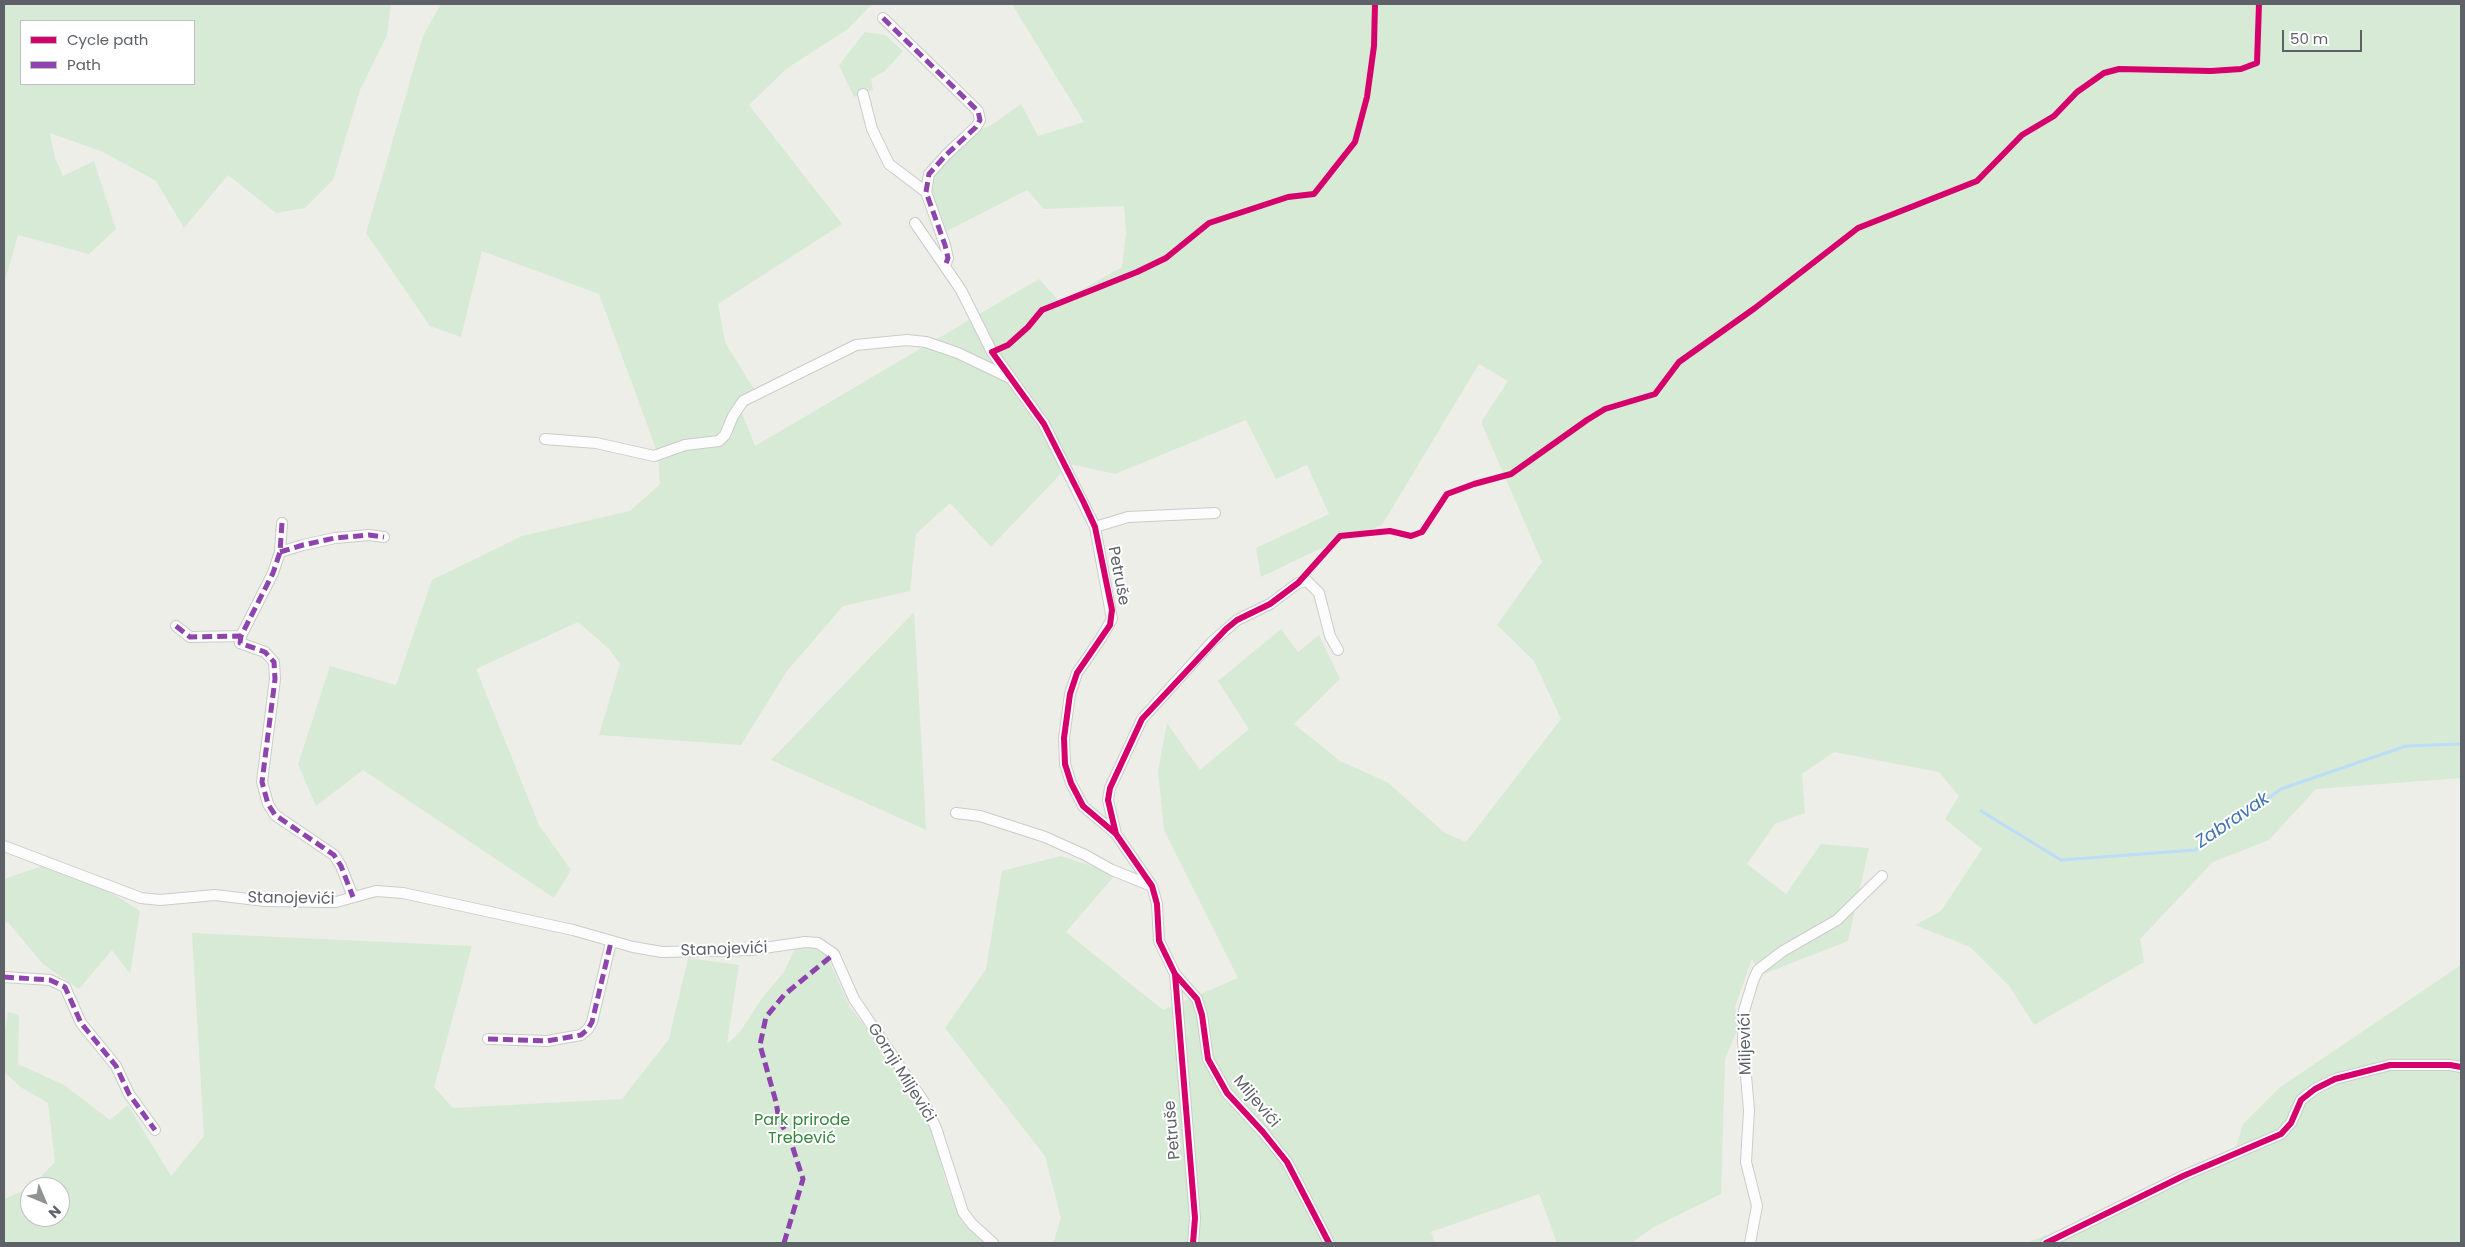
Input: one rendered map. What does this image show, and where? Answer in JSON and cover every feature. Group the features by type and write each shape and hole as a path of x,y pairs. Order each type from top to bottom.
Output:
{"street":[{"path":"883,18 978,111 980,120 929,174 926,192 945,245 948,258 945,266"},
{"path":"863,94 872,129 889,164 926,192"},
{"name":"Petruše","path":"915,223 960,290 992,352 1044,424 1095,527 1112,619 1077,673 1066,717 1064,738 1065,764 1071,783 1082,806 1116,834 1152,886 1157,904 1159,941 1175,974"},
{"path":"546,439 588,442 654,456 686,445 719,441 725,436 733,416 743,401 818,366 856,345 907,340 926,342 958,353 1010,378"},
{"path":"1095,527 1128,517 1215,513"},
{"path":"282,523 280,552 273,573 241,636 240,643 265,652 274,662 276,679 262,782 268,804 282,822 334,855 341,866 352,897"},
{"path":"280,552 335,538 369,535 384,537"},
{"name":"Petruše","path":"1116,834 1108,800 1110,788 1142,719 1212,642 1237,620 1270,604 1298,582 1306,581 1319,593 1330,636 1338,650"},
{"path":"176,626 190,637 241,636"},
{"path":"956,813 980,816 1045,837 1085,855 1112,870 1152,886"},
{"name":"Stanojevići","path":"4,846 142,898 160,900 215,895 265,901 336,902 376,892 402,893 573,930 611,942 662,952 750,950 805,942 818,943 834,954"},
{"name":"Miljevići","path":"1750,1243 1757,1206 1746,1162 1749,1110 1743,1041 1744,1011 1753,981 1758,970 1783,951 1837,920 1882,876"},
{"path":"488,1039 547,1041 580,1035 588,1029 592,1022 611,942"},
{"name":"Gornji Miljevići","path":"834,954 854,1000 924,1102 936,1128 963,1212 972,1224 993,1243"},
{"path":"1175,974 1177,1009"},
{"name":"Miljevići","path":"1175,974 1197,999 1202,1015 1208,1059 1227,1093 1263,1132 1287,1162 1330,1243"},
{"path":"4,977 50,980 65,988 81,1023 116,1066 129,1094 155,1130"},
{"path":"1177,1009 1186,999 1197,999"},
{"name":"Petruše","path":"1177,1009 1195,1218 1192,1243"},
{"path":"2046,1243 2147,1196 2182,1176 2281,1134 2291,1123 2301,1100 2314,1089 2335,1079 2390,1065 2450,1065 2461,1067"}],"green space":[{"path":"4,4 391,4 387,35 360,90 333,180 305,208 276,213 228,175 184,228 156,181 103,152 50,133 55,158 63,176 94,161 116,229 89,254 18,235 4,284"},
{"path":"441,4 872,4 848,29 786,69 749,105 842,224 718,304 725,342 755,391 741,410 755,446 1039,279 1060,302 1122,267 1126,233 1124,206 1044,209 1027,190 945,232 930,200 930,178 975,133 993,124 1021,104 1038,136 1084,122 1012,4 2461,4 2461,778 2316,789 2269,840 2213,862 2140,939 2144,962 2034,1025 2010,987 1970,947 1915,925 1941,911 1982,849 1945,819 1959,796 1939,772 1834,752 1802,774 1805,813 1775,824 1747,864 1786,894 1821,844 1869,848 1848,941 1761,975 1752,959 1735,1007 1739,1026 1725,1059 1721,1194 1654,1227 1631,1243 1557,1243 1539,1194 1431,1232 1435,1243 1053,1243 1061,1218 1045,1156 945,1028 986,969 1002,871 1061,856 1116,874 1066,932 1163,1010 1238,978 1164,830 1158,771 1167,723 1200,770 1249,729 1218,681 1281,629 1298,652 1319,635 1340,679 1294,724 1340,761 1387,782 1445,833 1466,842 1561,719 1534,661 1497,625 1542,562 1481,422 1508,381 1479,364 1382,525 1315,551 1261,577 1256,548 1329,514 1307,465 1276,479 1246,420 1115,474 1070,464 991,547 950,503 916,534 910,591 843,606 787,671 741,745 599,735 620,664 609,649 578,622 476,669 539,825 571,870 554,898 363,770 316,806 298,764 330,666 396,685 432,580 522,536 630,511 660,484 658,454 599,294 482,251 461,337 430,326 366,233 423,36"},
{"path":"865,32 885,35 903,51 885,71 871,79 873,90 854,97 839,65"},
{"path":"914,612 924,789 926,830 771,760"},
{"path":"45,865 104,888 140,911 130,974 112,950 79,989 43,964 8,922 4,923 4,879"},
{"name":"Park prirode Trebević","path":"192,933 472,946 434,1087 453,1108 622,1099 669,1039 688,958 739,965 727,1044 740,1032 762,998 784,972 796,946 812,947 827,956 850,1007 891,1060 914,1095 934,1136 945,1179 962,1221 983,1243 4,1243 4,1199 20,1192 20,1227 70,1227 70,1177 41,1177 55,1162 48,1103 22,1088 4,1072 4,1036 8,1012 19,1015 18,1064 64,1085 110,1120 128,1105 171,1176 204,1136"},
{"path":"2461,965 2461,1243 2026,1243 2141,1200 2234,1155 2243,1124 2279,1088"}],"waterway":[{"name":"Zabravak","path":"1981,811 2061,860 2195,850 2281,789 2406,746 2461,744"}],"marked path":[{"path":"883,18 978,111 980,120 976,127 929,174 926,192 945,245 948,258 945,266"},
{"path":"282,523 280,552 273,573 241,636 240,643 265,652 274,662 275,679 262,782 268,804 275,815 334,855 341,866 353,897"},
{"path":"280,552 335,538 369,535 384,537"},
{"path":"176,626 190,637 241,636"},
{"path":"488,1039 547,1041 581,1035 592,1022 611,942"},
{"path":"784,1243 803,1179 790,1139 779,1120 776,1102 760,1045 766,1017 784,995 834,954"},
{"path":"4,977 50,980 65,987 81,1023 116,1066 129,1094 155,1130"}],"cycle path":[{"path":"1329,1243 1287,1162 1263,1132 1227,1093 1208,1059 1202,1015 1197,999 1175,974 1159,941 1157,904 1152,886 1116,834 1083,806 1071,783 1065,764 1064,738 1070,694 1077,673 1110,625 1112,610 1095,527 1084,503 1044,424 992,352 1008,345 1028,327 1042,310 1137,272 1166,258 1209,223 1288,197 1314,194 1355,142 1367,97 1374,46 1375,4"},
{"path":"1116,834 1108,800 1110,788 1142,719 1226,629 1237,620 1270,604 1298,583 1340,536 1390,531 1411,536 1422,532 1447,494 1511,474 1605,409 1655,394 1679,362 1755,308 1858,228 1977,181 2022,135 2054,116 2077,92 2104,73 2119,69 2211,71 2241,69 2257,63 2259,4"},
{"path":"1175,974 1195,1218 1193,1243"},
{"path":"2046,1243 2183,1176 2281,1134 2291,1123 2301,1100 2315,1089 2335,1079 2390,1065 2450,1065 2461,1067"}]}
